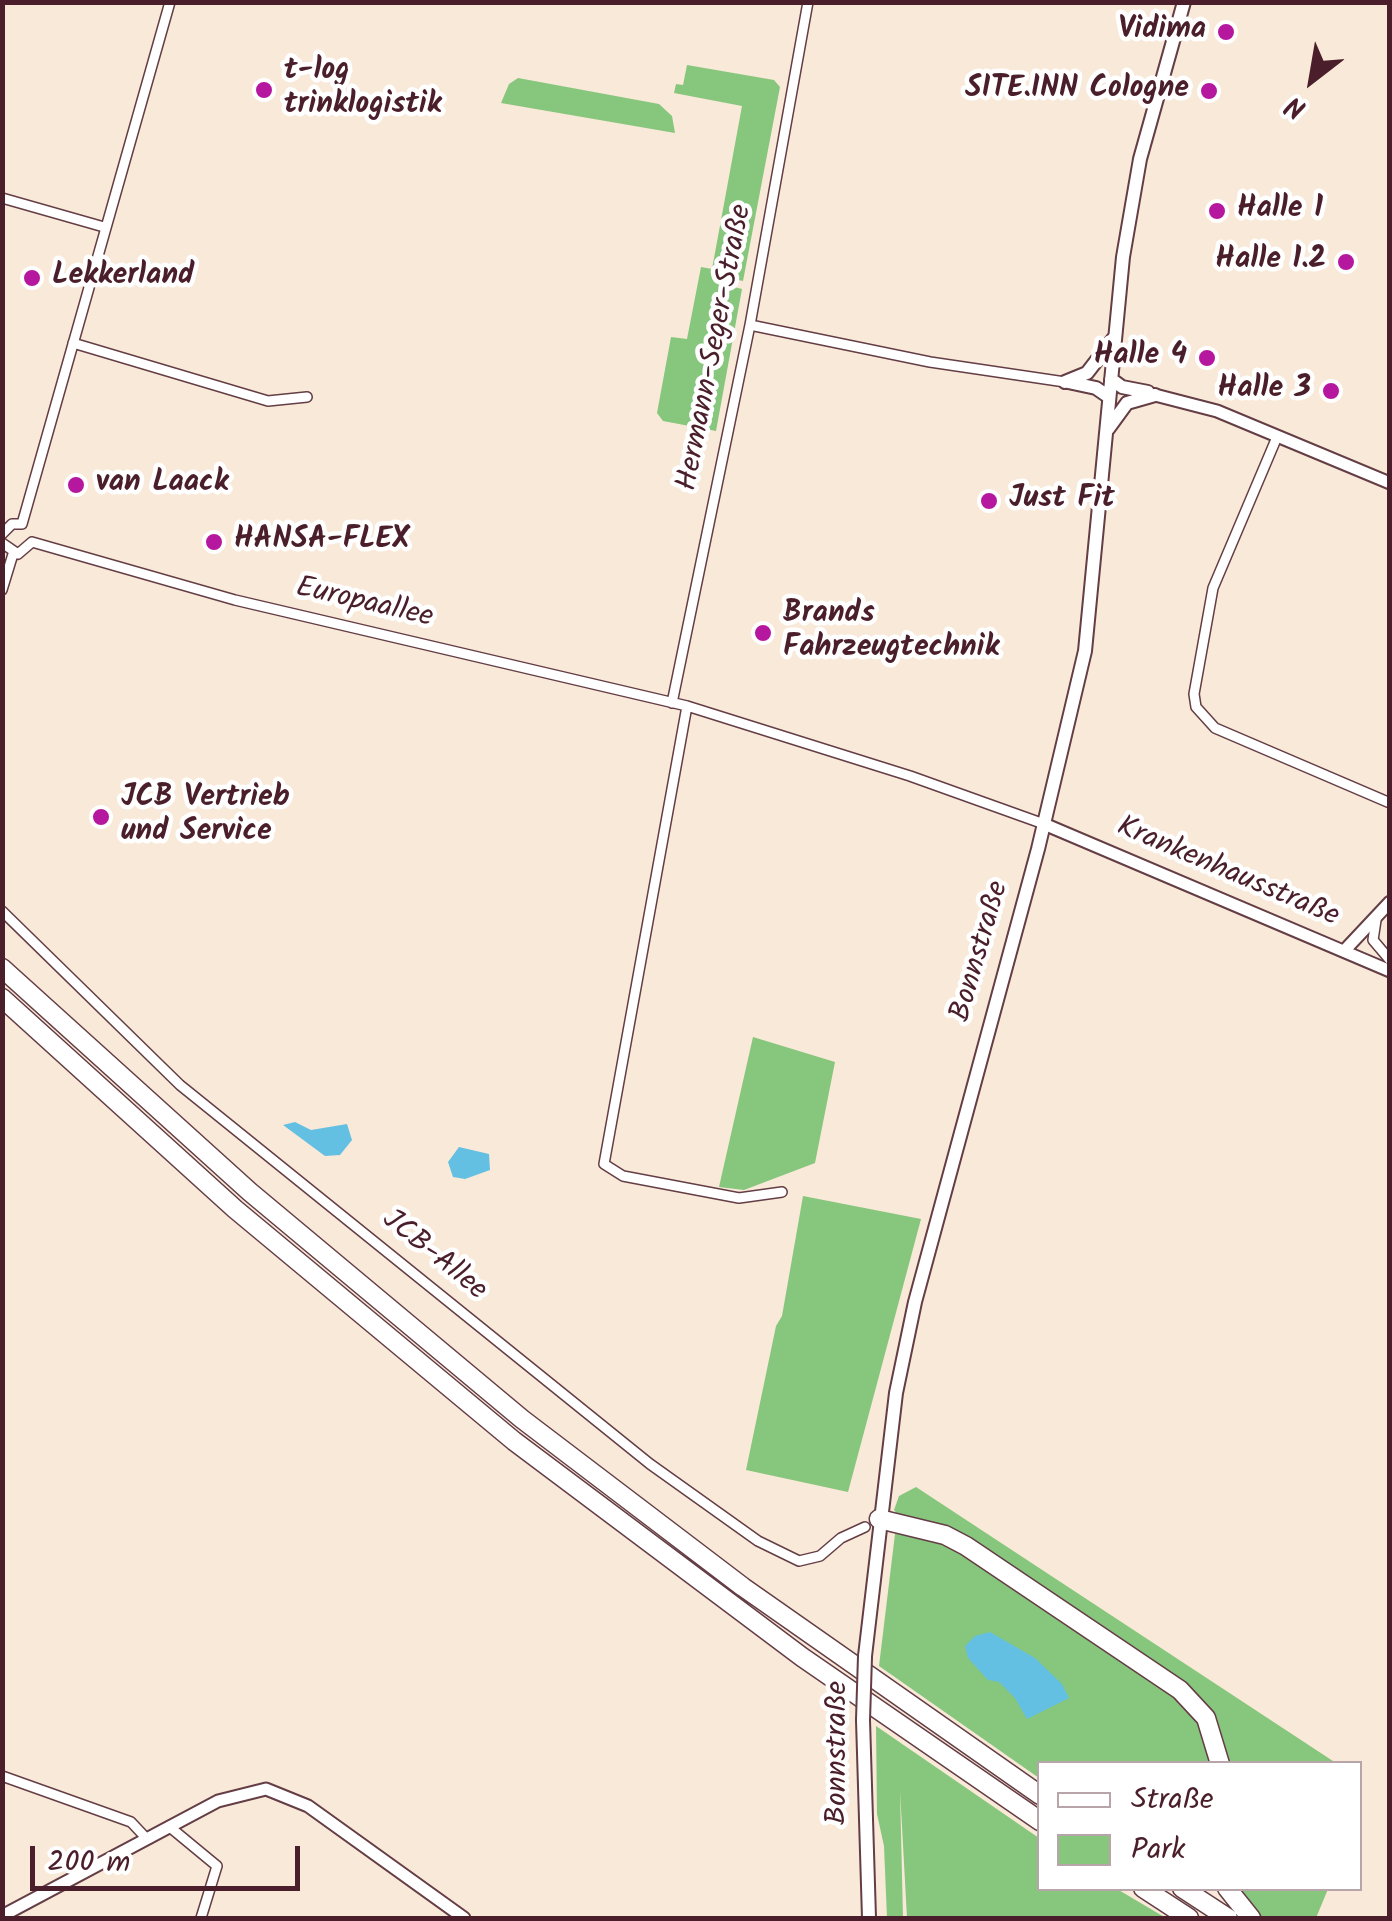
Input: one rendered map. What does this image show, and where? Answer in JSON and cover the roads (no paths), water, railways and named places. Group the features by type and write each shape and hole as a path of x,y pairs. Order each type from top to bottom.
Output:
{"highway":[{"path":"2,968 250,1192 522,1418 787,1620 1037,1793"},
{"path":"2,998 235,1209 514,1440 802,1657 1037,1819"},
{"path":"872,1523 945,1534 1180,1690 1206,1718 1219,1761"},
{"path":"1148,1891 1190,1918"},
{"path":"1187,1891 1228,1918"},
{"path":"1229,1891 1251,1918"}],"main road":[{"name":"Bonnstraße","path":"868,1918 863,1720 872,1523 915,1302 1044,824 1085,651 1115,336 1140,159 1184,2"},
{"path":"1065,382 1087,372 1115,336"},
{"path":"1111,379 1122,387 1155,395"},
{"path":"1065,382 1096,388 1109,397"},
{"path":"1106,431 1127,404 1155,395"}],"street":[{"path":"22,524 170,2"},
{"name":"Hermann-Seger-Straße","path":"672,703 750,325 808,2"},
{"path":"2,198 104,227"},
{"path":"750,325 930,362 1065,382"},
{"path":"72,343 268,400 307,397"},
{"path":"1155,395 1217,411 1390,483"},
{"path":"1278,437 1212,588 1194,694 1196,708 1215,728 1390,803"},
{"path":"2,534 12,524 22,524 31,531 32,542 23,553 13,554"},
{"name":"Europaallee","path":"32,542 226,598 686,706 910,776 1044,824"},
{"path":"2,543 13,554"},
{"path":"2,590 13,554"},
{"path":"686,706 604,1164 623,1176 739,1198 782,1192"},
{"name":"Krankenhausstraße","path":"1044,824 1390,971"},
{"path":"1344,951 1386,906"},
{"name":"Krankenhausstraße","path":"1386,906 1372,935 1378,950 1390,960"},
{"name":"JCB-Allee","path":"2,911 180,1085 650,1464 758,1542 798,1561 820,1556 841,1538 872,1523"},
{"path":"2,1776 132,1822 148,1839"},
{"path":"2,1916 237,1793 278,1790 308,1806 464,1918"},
{"path":"171,1828 217,1866 201,1918"}],"water":[{"path":"295,1122 311,1130 347,1124 352,1140 340,1155 325,1156 283,1125"},
{"path":"459,1147 489,1154 490,1170 465,1179 453,1177 448,1162"},
{"path":"990,1632 1035,1658 1062,1684 1069,1698 1027,1719 1015,1698 999,1682 988,1680 968,1658 965,1646 975,1636"}],"place":[{"name":"Vidima","path":"1226,32"},
{"name":"t-log trinklogistik","path":"264,90"},
{"name":"SITE.INN Cologne","path":"1209,91"},
{"name":"Halle 1","path":"1217,211"},
{"name":"Halle 1.2","path":"1346,262"},
{"name":"Lekkerland","path":"32,278"},
{"name":"Halle 4","path":"1207,358"},
{"name":"Halle 3","path":"1331,391"},
{"name":"van Laack","path":"76,485"},
{"name":"Just Fit","path":"989,501"},
{"name":"HANSA-FLEX","path":"214,542"},
{"name":"Brands Fahrzeugtechnik","path":"763,633"},
{"name":"JCB Vertrieb und Service","path":"101,817"}]}
